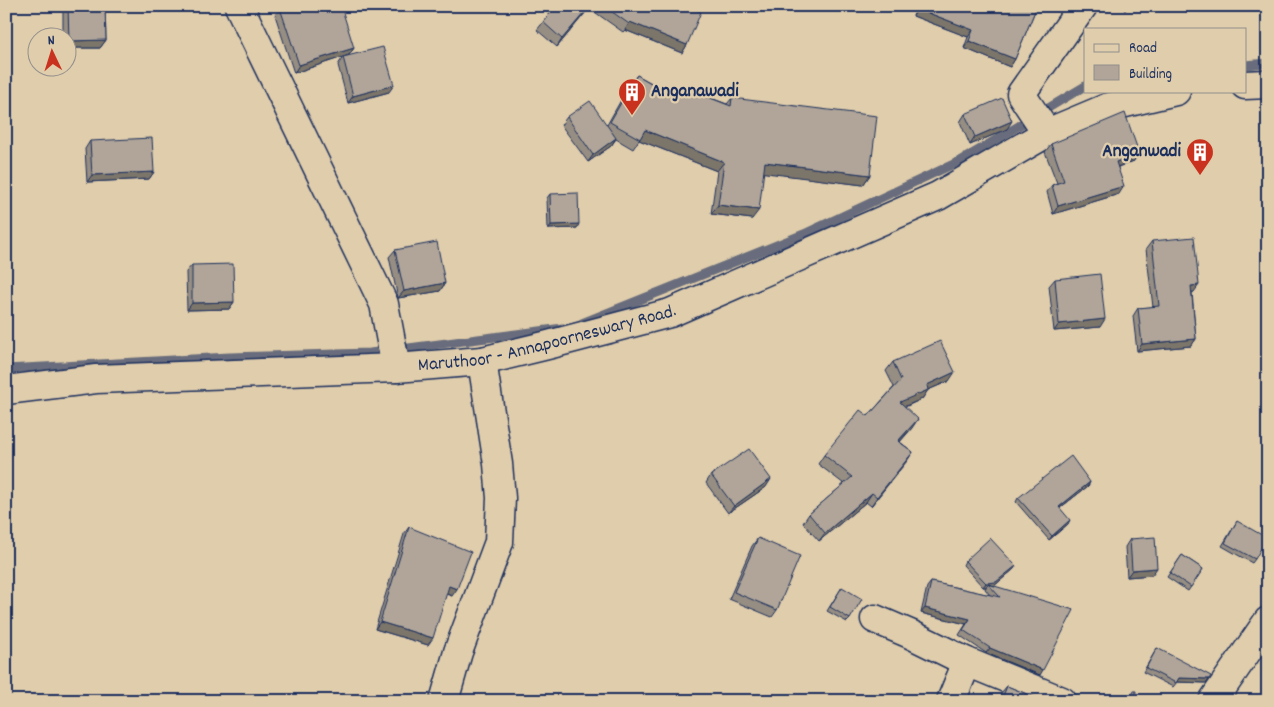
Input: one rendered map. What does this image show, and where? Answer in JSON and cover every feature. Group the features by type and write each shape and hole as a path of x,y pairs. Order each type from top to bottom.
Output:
{"street":[{"path":"238,6 384,304 396,368"},
{"path":"1046,133 1022,94 1082,6"},
{"path":"1246,85 1268,84"},
{"name":"Maruthoor - Annapoorneswary Road.","path":"6,390 96,379 396,368 482,361 548,345 670,313 938,196 1046,133 1109,107 1172,92"},
{"path":"444,701 458,652 499,542 501,498 498,464 482,361"},
{"path":"875,619 966,662 1062,701"},
{"path":"1213,701 1268,621"},
{"path":"951,701 966,662"}],"building":[{"path":"68,6 105,6 106,40 78,41 78,28 69,28"},
{"path":"284,6 341,6 354,48 299,65 280,8"},
{"path":"556,6 590,6 562,39 543,22"},
{"path":"604,6 691,6 691,8 701,12 687,45 630,22 629,24"},
{"path":"919,6 1037,6 1015,59 969,41 973,30 918,9"},
{"path":"383,47 394,85 353,96 343,57"},
{"path":"637,75 677,98 682,87 731,106 732,98 877,116 870,175 765,162 759,210 718,205 724,162 645,130 640,139 610,122"},
{"path":"1002,98 1012,121 975,137 965,114"},
{"path":"590,101 616,138 593,155 567,117"},
{"path":"1125,113 1139,153 1116,162 1124,186 1058,206 1052,185 1064,181 1051,144"},
{"path":"152,138 154,172 92,175 90,141"},
{"path":"578,193 579,224 551,225 550,194"},
{"path":"1194,237 1199,285 1191,286 1196,339 1142,344 1138,308 1159,306 1152,241"},
{"path":"437,242 445,283 404,291 395,250"},
{"path":"233,264 234,302 192,303 192,265"},
{"path":"1100,274 1105,319 1059,324 1055,279"},
{"path":"940,341 955,372 927,385 928,390 900,402 918,419 898,441 913,452 877,497 872,493 825,533 809,514 852,477 824,455 860,410 868,416 901,380 893,362"},
{"path":"749,449 771,479 734,506 711,475"},
{"path":"1071,456 1090,482 1059,507 1070,520 1052,536 1018,498"},
{"path":"1268,471 1268,488 1265,472"},
{"path":"1237,521 1267,538 1255,559 1225,543"},
{"path":"409,527 471,552 457,589 449,586 433,638 380,622"},
{"path":"1155,537 1157,568 1132,570 1130,539"},
{"path":"758,538 800,556 777,610 734,592"},
{"path":"990,538 1016,566 996,582 986,583 965,561"},
{"path":"1182,555 1203,569 1191,587 1170,573"},
{"path":"931,582 1000,597 988,584 1074,610 1043,670 990,648 963,630 970,619 925,608"},
{"path":"842,587 862,599 850,619 830,607"},
{"path":"1157,648 1211,676 1209,679 1179,678 1176,683 1146,668"},
{"path":"1007,686 1044,701 1001,701"},
{"path":"1134,691 1136,691 1135,701 1129,701"}],"waterway":[{"path":"1246,65 1268,63"},
{"path":"582,323 804,234 962,160 1084,87"},
{"path":"6,369 230,357 370,353 563,328"}],"place":[{"name":"Anganawadi","path":"632,116"},
{"name":"Anganwadi","path":"1200,176"}]}
